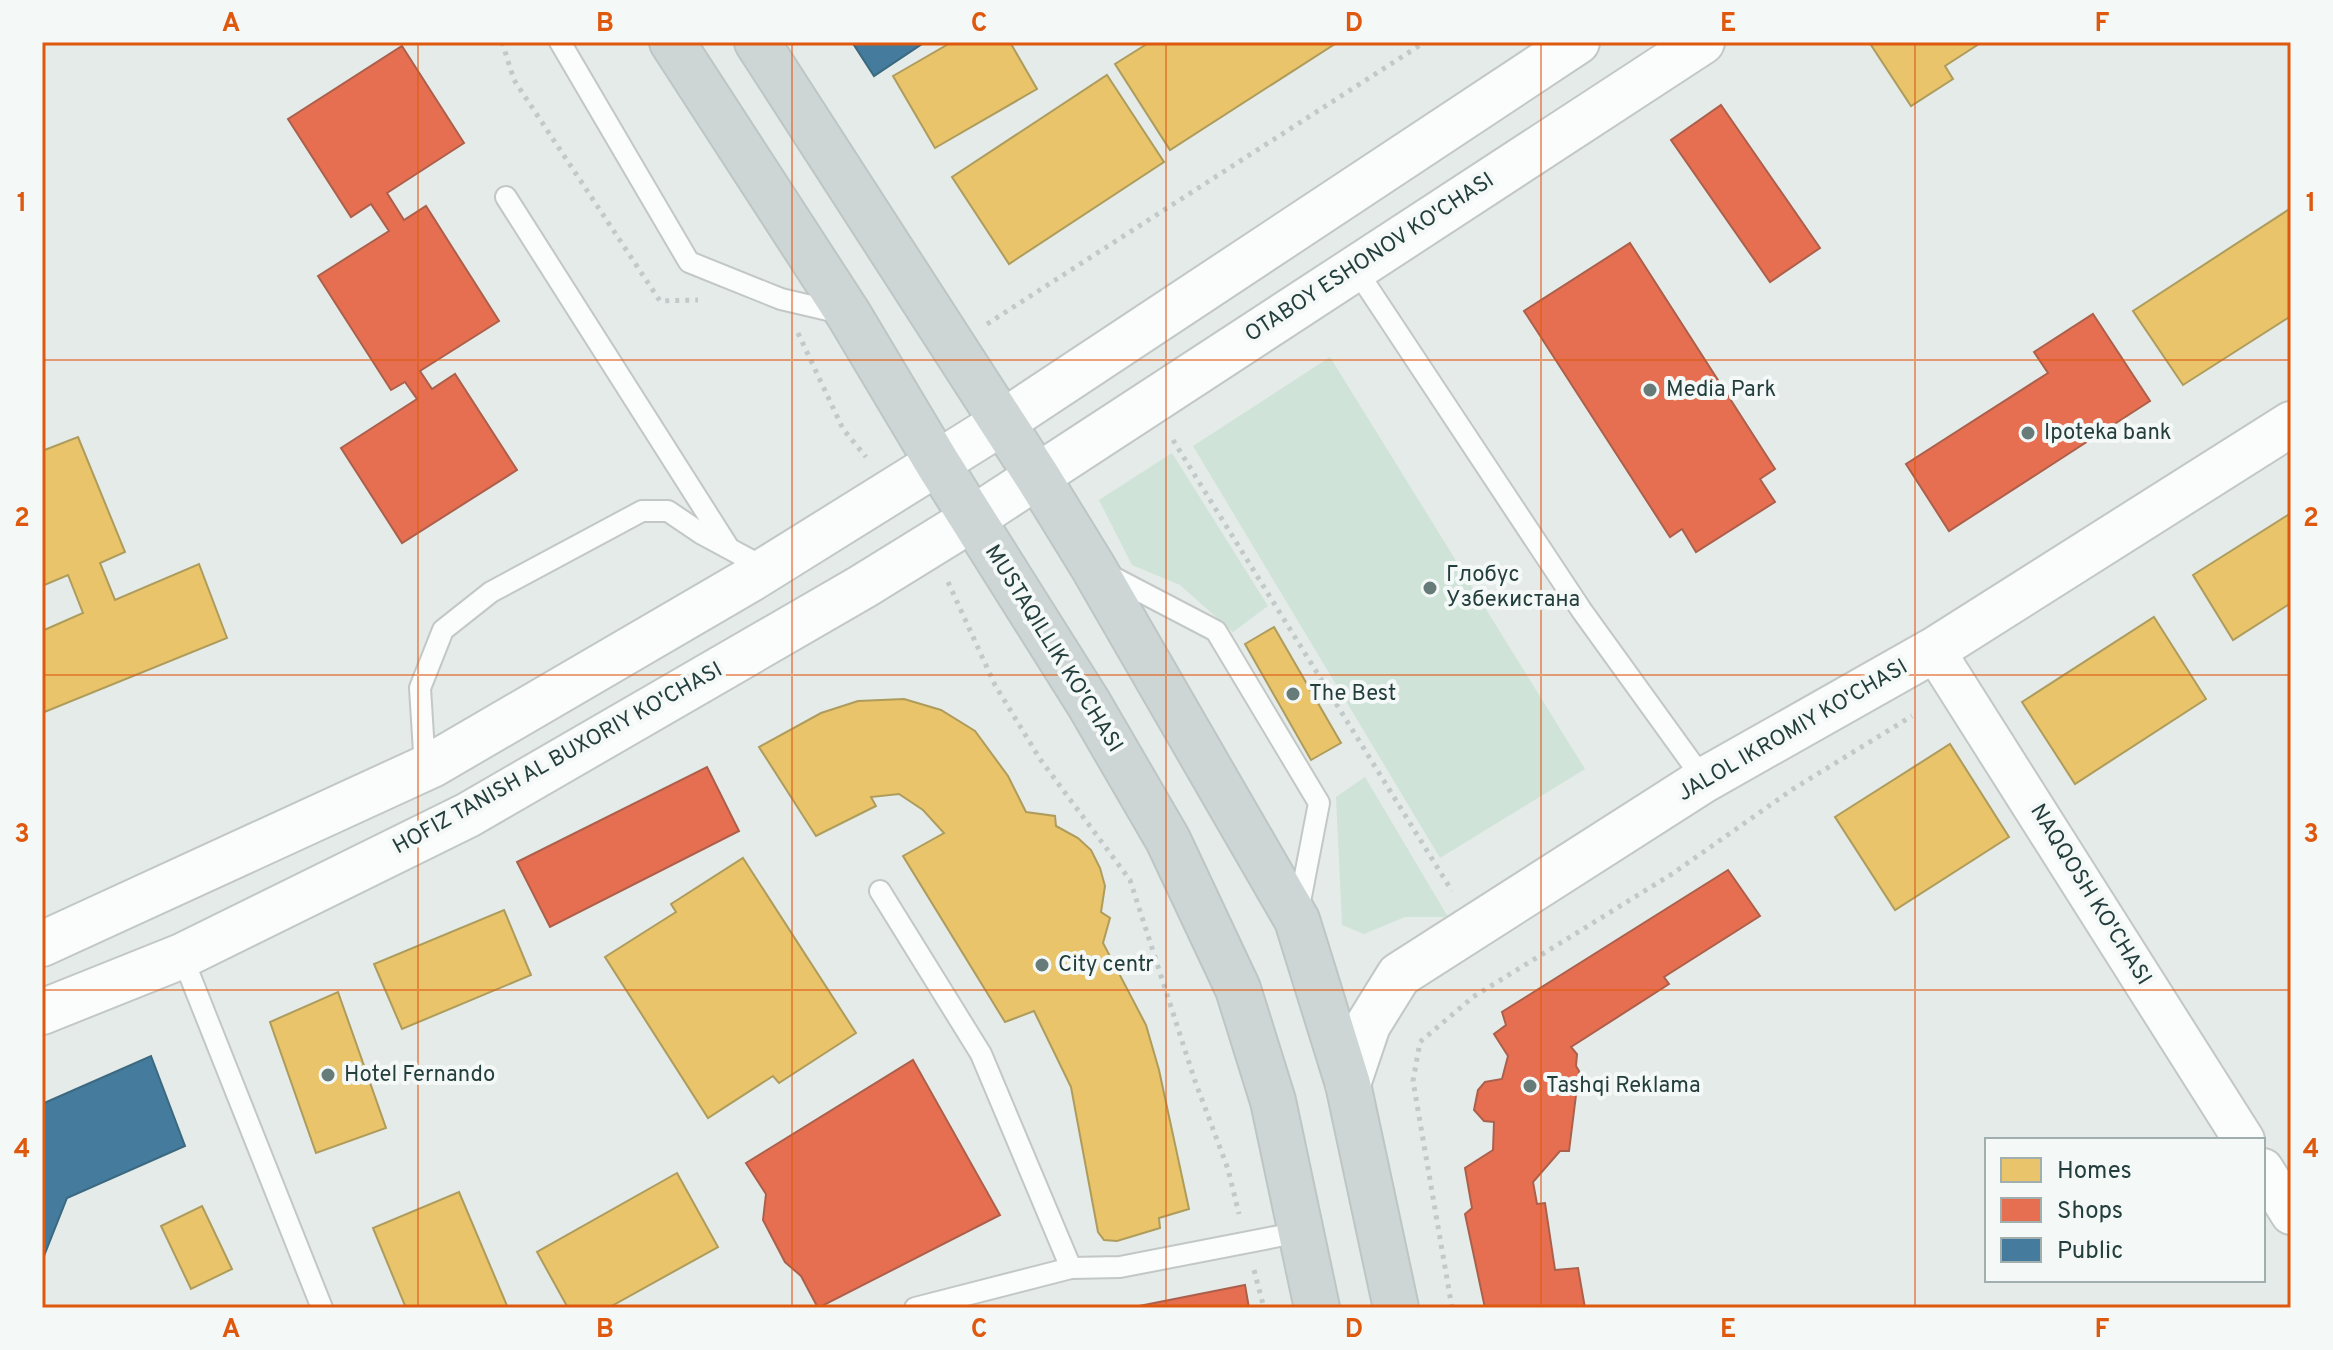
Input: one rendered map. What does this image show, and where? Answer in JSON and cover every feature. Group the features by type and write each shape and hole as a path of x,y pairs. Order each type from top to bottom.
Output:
{"main road":[{"name":"MUSTAQILLIK KO'CHASI","path":"672,42 849,315 1162,828 1238,989 1273,1101 1317,1308"},
{"path":"757,42 1093,567 1297,920 1348,1084 1396,1308"}],"street":[{"path":"42,944 425,768 767,569 1003,422 1577,42"},
{"name":"OTABOY ESHONOV KO'CHASI","path":"972,519 1702,42"},
{"name":"JALOL IKROMIY KO'CHASI","path":"1348,1084 1368,1025 1399,975 1704,780 1934,650 2291,424"},
{"name":"HOFIZ TANISH AL BUXORIY KO'CHASI","path":"42,1012 182,956 468,815 972,519"},
{"name":"NAQQOSH KO'CHASI","path":"1934,650 2243,1138"},
{"path":"2265,1172 2291,1214"}],"lane":[{"path":"560,42 689,262 781,299 849,315"},
{"path":"506,197 729,548"},
{"path":"1355,268 1582,611 1704,780"},
{"path":"425,768 420,688 443,630 491,592 642,511 668,511 767,569"},
{"path":"1093,567 1216,631 1319,803 1297,920"},
{"path":"880,891 981,1054 1071,1268"},
{"path":"182,956 322,1308"},
{"path":"915,1308 1071,1268 1120,1267 1300,1232"}],"path":[{"path":"502,42 514,80 660,301 706,300"},
{"path":"980,329 1425,42"},
{"path":"781,299 843,429 894,491"},
{"path":"1150,402 1504,978"},
{"path":"928,547 947,580 995,685 1040,759 1130,880 1195,1081 1228,1169 1240,1215"},
{"path":"1452,1308 1413,1081 1420,1042 1473,997 1672,874 1793,789 1959,688"},
{"path":"1252,1262 1264,1308"}],"green space":[{"path":"1330,357 1585,769 1440,858 1193,446"},
{"path":"1172,453 1268,606 1233,632 1180,585 1132,565 1099,500"},
{"path":"1365,777 1448,917 1405,917 1364,934 1342,925 1336,797"}],"building: Homes":[{"path":"952,42 1010,42 1037,89 935,148 893,76"},
{"path":"1150,42 1338,42 1170,150 1115,64"},
{"path":"1869,42 1982,42 1945,66 1953,79 1911,106"},
{"path":"1107,75 1164,162 1009,264 952,177"},
{"path":"2291,208 2291,316 2183,385 2133,311"},
{"path":"78,437 125,552 100,563 115,600 199,564 227,638 42,713 42,631 83,613 68,575 42,586 42,451"},
{"path":"2291,513 2291,603 2233,640 2193,575"},
{"path":"2154,617 2206,699 2075,784 2022,702"},
{"name":"The Best","path":"1274,627 1341,743 1311,760 1245,644"},
{"name":"City centr","path":"904,699 941,710 975,731 1008,776 1026,812 1055,816 1056,826 1078,838 1091,850 1100,868 1105,886 1101,912 1110,918 1103,943 1146,1025 1159,1070 1189,1209 1159,1218 1160,1228 1117,1241 1104,1240 1098,1232 1071,1087 1034,1011 1005,1022 903,856 944,833 923,810 899,794 871,797 876,806 816,836 759,747 821,713 858,701"},
{"path":"1950,744 2009,837 1895,910 1835,817"},
{"path":"743,858 856,1033 779,1083 773,1076 708,1118 605,957 676,912 671,904"},
{"path":"504,910 531,975 402,1029 374,964"},
{"name":"Hotel Fernando","path":"338,992 386,1128 316,1153 270,1022"},
{"path":"677,1173 718,1247 608,1308 568,1308 537,1252"},
{"path":"459,1192 508,1308 406,1308 373,1228"},
{"path":"202,1206 232,1269 191,1289 161,1226"}],"building: Shops":[{"path":"402,46 464,143 387,193 404,220 426,206 499,321 420,371 432,389 455,374 517,470 402,543 341,448 417,399 405,382 391,390 318,276 389,231 371,204 351,217 288,119"},
{"path":"1721,105 1820,248 1770,282 1671,140"},
{"name":"Media Park","path":"1630,243 1775,469 1760,479 1775,502 1696,552 1682,529 1670,537 1524,311"},
{"name":"Ipoteka bank","path":"2093,314 2150,401 1949,531 1906,464 2048,373 2034,352"},
{"path":"707,767 739,831 550,927 517,862"},
{"name":"Tashqi Reklama","path":"1728,870 1760,916 1664,977 1669,984 1571,1047 1577,1054 1579,1071 1569,1151 1560,1151 1533,1182 1537,1204 1545,1203 1555,1270 1578,1268 1585,1308 1485,1308 1465,1214 1472,1208 1465,1168 1493,1150 1494,1122 1484,1121 1474,1110 1478,1090 1485,1082 1502,1079 1508,1056 1494,1034 1506,1025 1502,1012"},
{"path":"913,1060 1000,1215 818,1308 801,1276 785,1262 763,1220 766,1194 746,1163"},
{"path":"1245,1285 1249,1308 1129,1308"}],"building: Public":[{"path":"852,42 925,42 874,76"},
{"path":"151,1056 185,1146 67,1198 42,1261 42,1104"}],"place":[{"name":"Media Park","path":"1650,390"},
{"name":"Ipoteka bank","path":"2028,433"},
{"name":"Глобус Узбекистана","path":"1430,588"},
{"name":"The Best","path":"1293,694"},
{"name":"City centr","path":"1042,965"},
{"name":"Hotel Fernando","path":"328,1075"},
{"name":"Tashqi Reklama","path":"1530,1086"}]}
